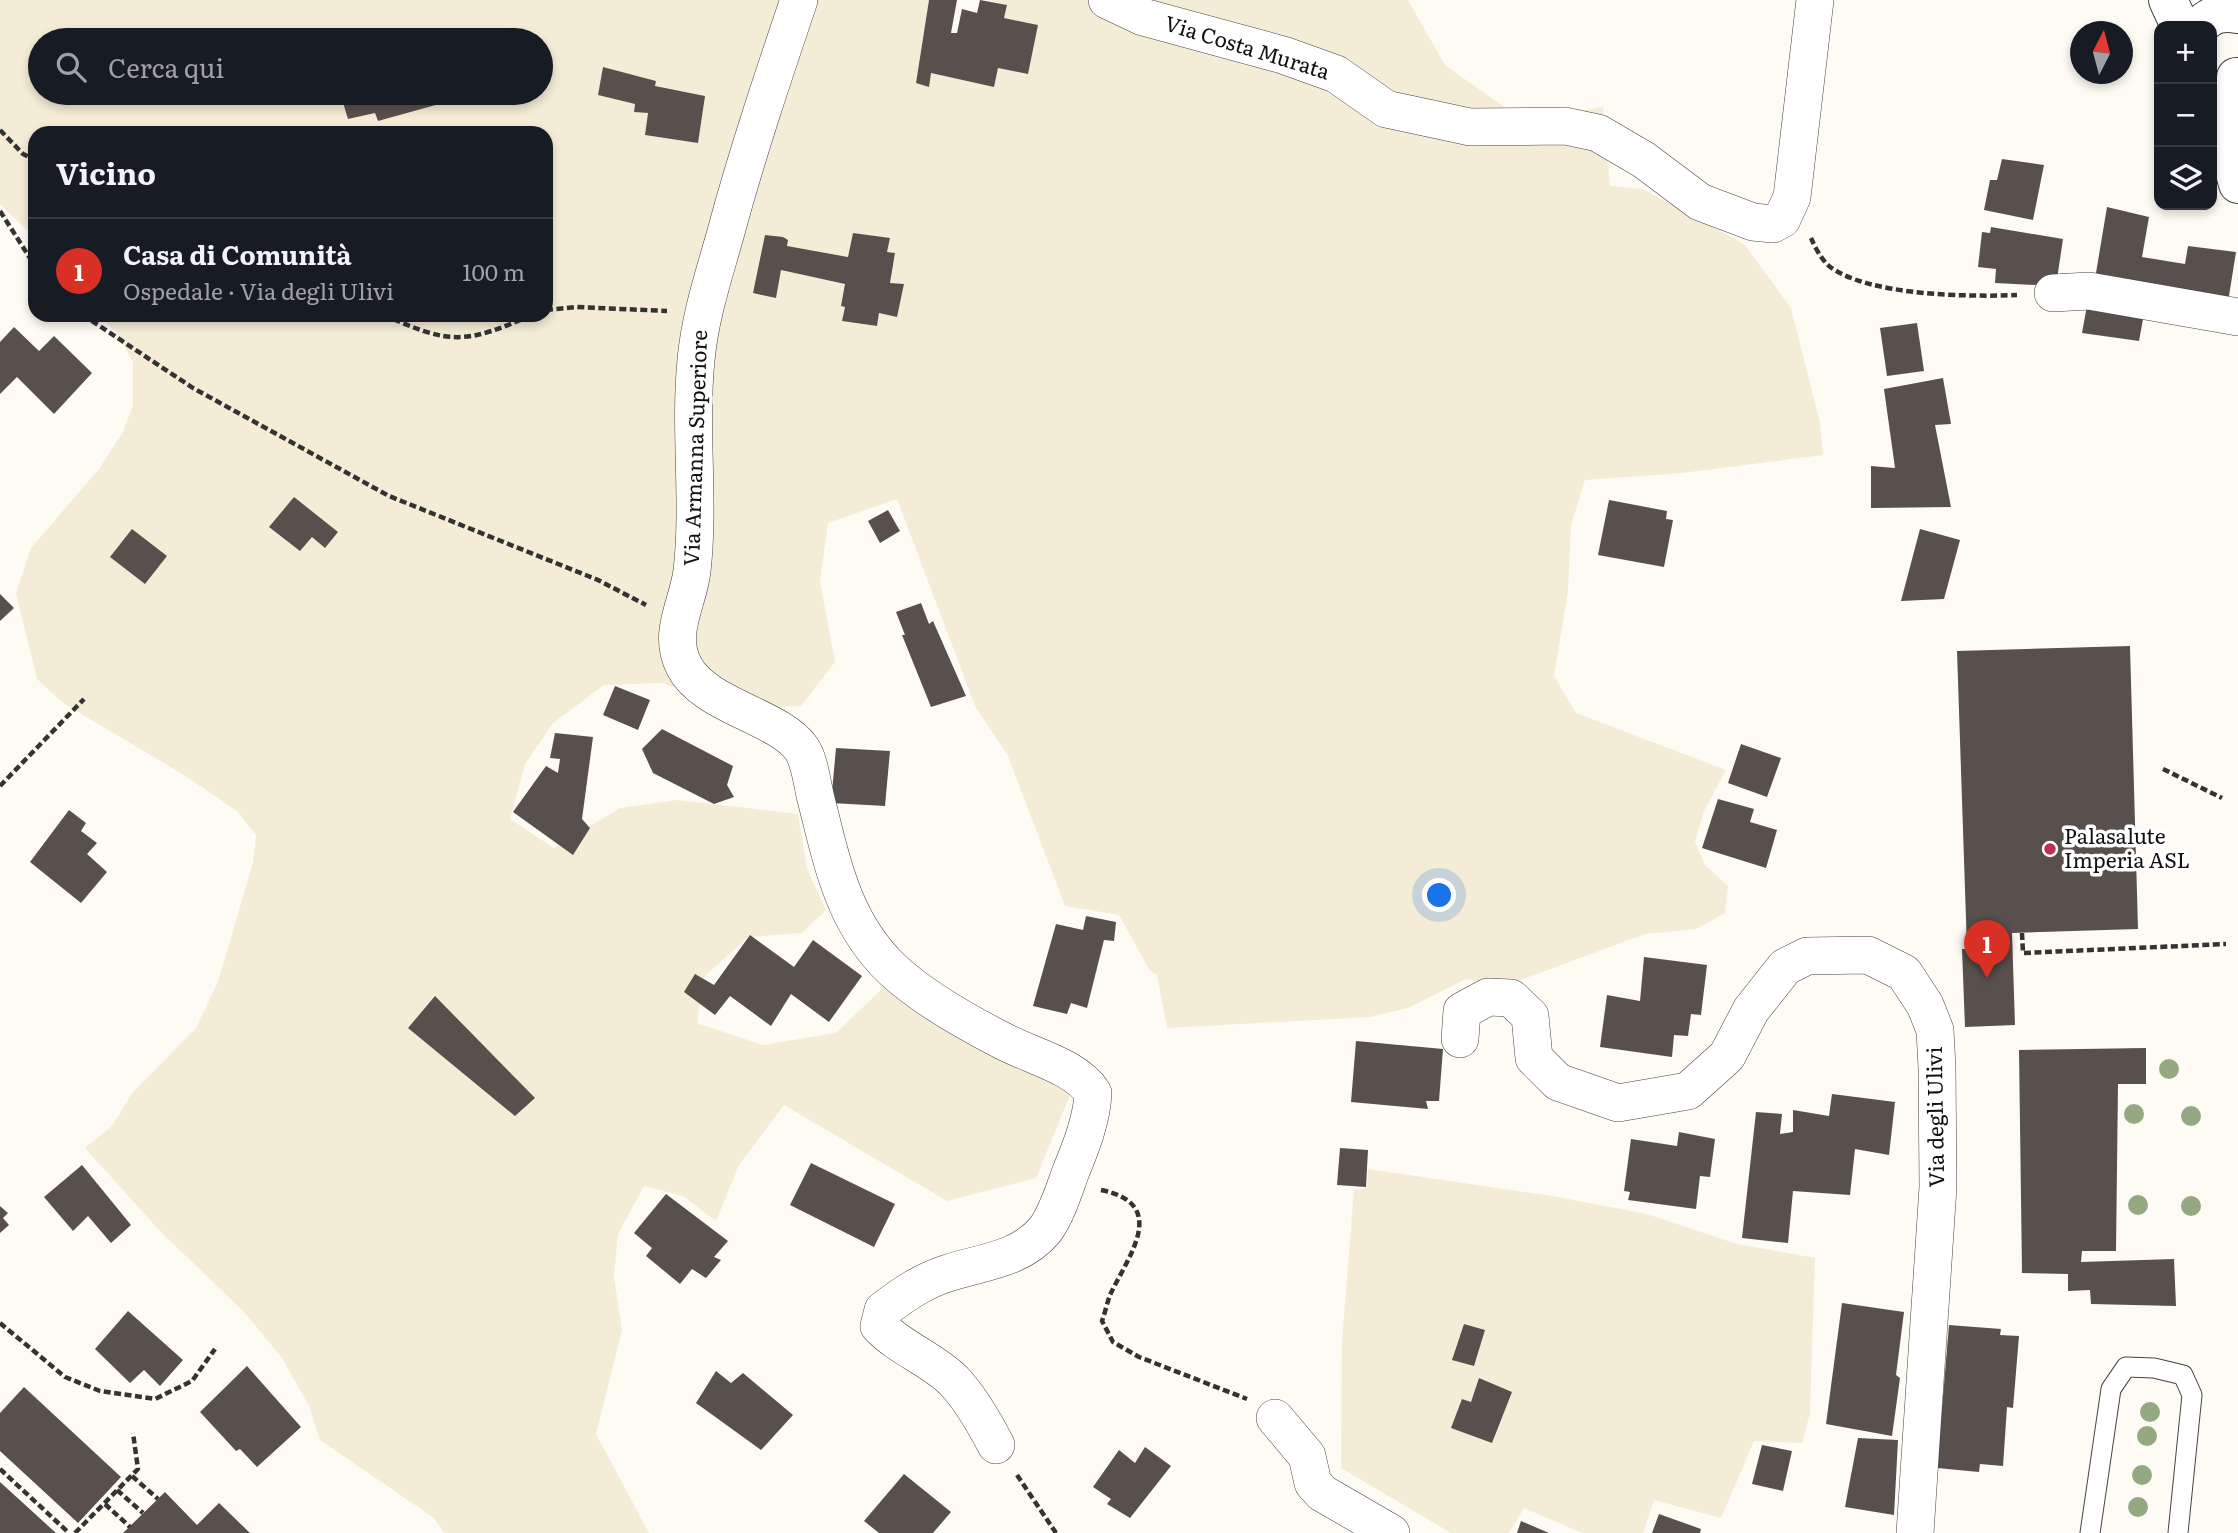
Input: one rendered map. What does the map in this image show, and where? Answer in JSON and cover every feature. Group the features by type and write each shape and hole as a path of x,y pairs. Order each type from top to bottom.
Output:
{"street":[{"name":"Via Armanna Superiore","path":"799,0 745,164 703,314 694,400 696,473 692,573 676,635 685,670 716,696 782,730 803,749 834,873 846,906 857,927 893,970 993,1035 1069,1072 1088,1086 1093,1094 1093,1104 1065,1186 1045,1230 1026,1247 996,1261 949,1273 913,1287 883,1310 879,1326 895,1343 922,1357 954,1381 996,1445"},
{"name":"Via Costa Murata","path":"1107,0 1143,17 1283,55 1336,74 1387,109 1470,127 1564,126 1598,133 1644,160 1700,202 1753,222 1783,210"},
{"path":"1783,210 1815,0"},
{"path":"2168,0 2178,21"},
{"path":"2229,76 2236,105 2218,123 2238,184"},
{"path":"2053,293 2088,291 2238,317"},
{"name":"Via degli Ulivi","path":"1460,1039 1462,1011 1488,996 1511,998 1530,1016 1534,1058 1558,1082 1618,1103 1688,1090 1727,1056 1751,1010 1785,967 1807,956 1868,955 1904,973 1925,1005 1935,1030 1937,1068 1938,1187 1915,1533"},
{"path":"1275,1418 1307,1456 1313,1483 1322,1493 1391,1533"}],"lane":[{"path":"2090,1533 2111,1389 2126,1367 2154,1368 2183,1375 2192,1395 2178,1533"}],"path":[{"path":"0,130 28,156"},
{"path":"1783,210 1828,265 1869,283 1965,298 2053,293"},
{"path":"0,211 28,255"},
{"path":"553,310 612,307 703,314"},
{"path":"94,322 193,388 389,496 597,580 655,610 679,618"},
{"path":"398,322 411,329 449,337 490,334 517,322"},
{"path":"0,786 84,699"},
{"path":"2163,769 2222,798"},
{"path":"2022,933 2023,953 2226,944"},
{"path":"1065,1186 1106,1191 1124,1198 1138,1214 1140,1236 1130,1261 1110,1295 1102,1321 1113,1342 1139,1357 1257,1403 1275,1418"},
{"path":"0,1322 65,1377 100,1391 155,1399 192,1381 215,1349"},
{"path":"75,1533 138,1469 132,1433"},
{"path":"996,1445 1056,1533"},
{"path":"0,1469 69,1533"},
{"path":"132,1476 158,1499"},
{"path":"117,1490 143,1513"},
{"path":"104,1504 130,1527"}],"shaded area":[{"path":"0,0 929,0 916,83 928,86 931,73 994,87 998,68 1028,73 1038,25 1004,18 1007,5 987,0 1408,0 1445,65 1524,121 1603,107 1610,186 1643,189 1744,244 1791,308 1820,423 1823,455 1682,473 1585,480 1571,525 1568,591 1554,676 1576,713 1726,770 1704,811 1695,842 1705,865 1728,886 1725,913 1696,929 1645,934 1502,987 1466,979 1408,1008 1370,1017 1167,1028 1157,975 1150,971 1119,915 1065,906 1008,756 975,706 897,499 828,523 820,581 835,662 801,706 723,708 663,683 604,685 553,723 525,764 510,819 554,848 620,808 677,800 798,814 807,869 826,910 802,933 748,937 704,977 697,1023 763,1045 836,1033 884,987 966,1039 1073,1088 1036,1178 947,1201 784,1105 739,1165 716,1221 683,1196 644,1186 618,1234 614,1277 622,1330 596,1434 649,1533 444,1533 434,1518 320,1440 309,1406 282,1358 244,1312 159,1230 85,1148 112,1126 133,1092 196,1028 217,984 227,952 253,862 256,835 237,811 184,775 63,703 37,679 16,593 31,548 99,469 123,432 133,405 133,362 121,340 107,322 553,322 553,126 28,126 28,231 0,204","holes":["603,67 656,81 655,86 704,96 698,143 645,135 648,113 634,112 635,104 598,95","853,233 890,239 887,252 895,254 890,283 904,285 897,317 879,313 877,326 842,321 845,307 841,306 845,284 781,270 776,297 754,293 787,246 848,257"]},
{"path":"1368,1169 1552,1196 1647,1214 1737,1244 1815,1258 1810,1413 1802,1443 1754,1441 1721,1518 1654,1500 1643,1533 1582,1533 1524,1508 1509,1533 1451,1533 1341,1468 1342,1341 1354,1190 1367,1188","holes":["1464,1324 1485,1330 1474,1366 1453,1359","1479,1378 1512,1392 1492,1443 1452,1428 1462,1399 1471,1402"]}],"building":[{"path":"929,0 957,0 951,33 957,33 962,9 977,13 980,0 1007,5 1004,18 1038,25 1028,74 998,68 994,87 931,73 929,87 916,83"},
{"path":"603,67 656,81 655,86 705,96 698,143 645,135 648,113 634,112 635,104 598,95"},
{"path":"344,105 436,105 378,121 375,113 348,119"},
{"path":"2002,159 2044,165 2033,220 1984,210 1990,180 1997,180"},
{"path":"2107,207 2149,217 2142,257 2185,264 2188,246 2236,252 2228,302 2095,279"},
{"path":"1991,227 2063,239 2056,286 1995,283 1996,269 1978,267 1982,232 1990,233"},
{"path":"853,233 890,238 887,252 895,253 890,283 904,284 897,317 879,313 877,326 842,321 845,307 841,306 845,284 781,270 776,298 753,293 765,235 783,237 788,240 787,246 848,257"},
{"path":"2088,300 2145,308 2139,341 2082,333"},
{"path":"1917,323 1924,371 1887,376 1880,328"},
{"path":"14,327 39,351 54,336 92,373 54,414 17,377 0,394 0,342"},
{"path":"1943,378 1951,424 1935,425 1951,507 1871,508 1871,466 1895,468 1884,389"},
{"path":"294,497 338,532 325,548 312,537 300,551 269,527"},
{"path":"1609,500 1667,511 1666,519 1673,520 1664,567 1598,555"},
{"path":"888,510 900,531 880,543 868,521"},
{"path":"132,529 167,556 145,584 110,557"},
{"path":"1920,529 1960,540 1944,599 1901,601"},
{"path":"0,594 14,608 0,621"},
{"path":"921,603 929,624 933,621 966,696 931,707 902,635 905,635 896,612"},
{"name":"Palasalute Imperia ASL","path":"2130,646 2138,929 2012,933 2015,1025 1965,1027 1962,949 1967,949 1957,651"},
{"path":"615,686 650,700 638,730 603,715"},
{"path":"662,729 733,766 727,785 734,797 714,804 653,773 642,749"},
{"path":"555,733 593,737 582,819 590,828 573,855 513,812 546,766 558,773 560,759 550,758"},
{"path":"1741,744 1781,758 1767,797 1728,783"},
{"path":"836,748 890,751 885,806 831,803"},
{"path":"1718,799 1754,809 1750,822 1777,830 1766,868 1702,848"},
{"path":"69,810 86,823 81,831 97,843 87,854 107,872 81,903 30,862"},
{"path":"1086,916 1116,922 1114,941 1104,940 1087,1008 1071,1003 1067,1014 1033,1006 1056,924 1083,930"},
{"path":"750,935 794,967 813,940 862,976 829,1022 791,994 771,1026 730,996 715,1015 684,992 695,974 714,985"},
{"path":"1644,957 1707,965 1701,1015 1691,1014 1688,1036 1674,1035 1672,1057 1600,1047 1607,995 1640,1001"},
{"path":"435,996 535,1098 515,1116 408,1028"},
{"path":"1356,1041 1443,1049 1439,1101 1426,1101 1428,1109 1351,1102"},
{"path":"2146,1048 2146,1084 2118,1084 2116,1251 2082,1251 2081,1262 2174,1259 2176,1306 2091,1304 2090,1290 2068,1291 2068,1274 2022,1273 2019,1050"},
{"path":"1832,1094 1895,1102 1889,1155 1855,1149 1850,1195 1793,1191 1788,1243 1742,1238 1756,1112 1782,1114 1780,1134 1793,1132 1793,1110 1829,1116"},
{"path":"1679,1132 1715,1139 1710,1177 1700,1176 1696,1209 1628,1200 1630,1192 1624,1191 1631,1139 1677,1146"},
{"path":"1340,1148 1368,1150 1366,1187 1337,1185"},
{"path":"811,1163 895,1204 874,1247 790,1205"},
{"path":"82,1165 131,1225 111,1243 88,1216 73,1231 44,1197"},
{"path":"666,1194 728,1241 714,1257 721,1260 706,1278 692,1269 680,1284 646,1256 652,1248 634,1233"},
{"path":"0,1206 8,1213 3,1218 9,1225 0,1233"},
{"path":"1842,1303 1904,1312 1896,1375 1900,1378 1892,1436 1826,1424"},
{"path":"128,1311 183,1360 160,1386 144,1370 130,1383 95,1349"},
{"path":"1464,1324 1485,1330 1474,1366 1452,1360"},
{"path":"1949,1325 2001,1329 2000,1335 2019,1336 2013,1408 2007,1407 2003,1466 1980,1464 1979,1472 1937,1468"},
{"path":"247,1366 301,1427 257,1467 240,1449 236,1451 200,1412"},
{"path":"716,1371 731,1383 743,1373 793,1415 761,1450 696,1403"},
{"path":"1479,1378 1512,1392 1492,1443 1451,1428 1462,1399 1471,1402"},
{"path":"24,1387 121,1477 78,1523 0,1451 0,1413"},
{"path":"1858,1438 1898,1440 1894,1515 1845,1507"},
{"path":"1762,1445 1792,1451 1783,1491 1752,1484"},
{"path":"1145,1447 1171,1466 1130,1518 1107,1504 1111,1499 1093,1487 1119,1450 1135,1463"},
{"path":"904,1474 951,1512 933,1533 879,1533 864,1521"},
{"path":"0,1482 56,1533 0,1533"},
{"path":"165,1492 197,1525 219,1503 250,1533 123,1533"},
{"path":"1659,1514 1701,1529 1700,1533 1652,1533"},
{"path":"1521,1521 1549,1533 1517,1533"}],"place":[{"name":"Palasalute Imperia ASL","path":"2050,849"},
{"name":"Casa di Comunità","path":"1987,978"}]}
